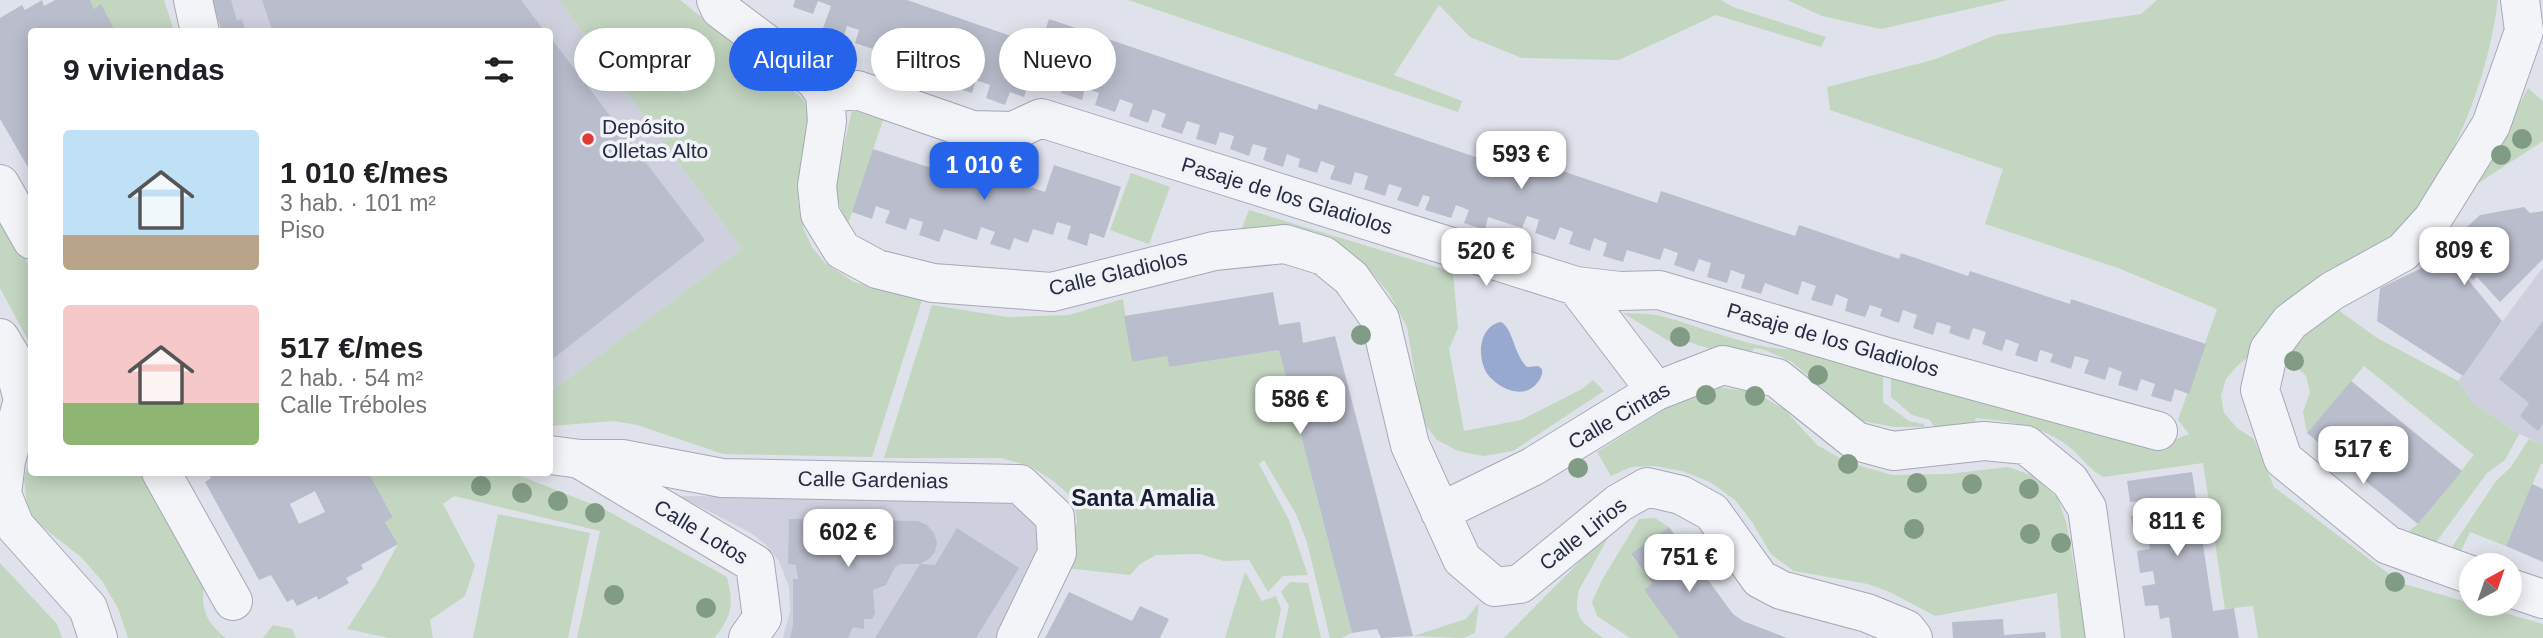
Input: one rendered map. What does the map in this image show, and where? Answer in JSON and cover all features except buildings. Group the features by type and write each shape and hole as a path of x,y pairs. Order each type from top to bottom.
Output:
{"street":[{"path":"193,0 199,28"},
{"path":"716,0 720,9 815,80 825,94"},
{"path":"2459,571 2388,545 2283,459 2260,390 2269,350 2290,322 2332,292 2403,252 2432,220 2491,125 2524,30 2520,0"},
{"name":"Pasaje de los Gladiolos","path":"825,94 857,90 972,130 1013,131 1041,118 1576,286 1620,292 1659,290 1887,357 2158,431"},
{"name":"Calle Gladiolos","path":"825,94 827,121 817,186 820,214 842,250 877,269 933,283 1052,292 1214,251 1285,244 1324,256 1351,278 1380,318 1410,445 1462,559 1495,587"},
{"path":"0,184 28,233"},
{"path":"1576,286 1656,391"},
{"path":"0,338 12,358 23,400 6,461 2,494 15,526 88,608 98,638"},
{"name":"Calle Cintas","path":"1440,512 1532,467 1656,391 1723,365 1777,378 1856,441 1893,451 1984,440 2026,445 2070,481 2087,508 2105,638"},
{"name":"Calle Lotos","path":"565,457 755,564 762,618 748,638"},
{"name":"Calle Gardenias","path":"565,457 622,459 722,478 1020,484 1055,517 1057,553 1016,638"},
{"path":"163,476 233,601"},
{"name":"Calle Lirios","path":"1495,587 1520,584 1619,503 1647,487 1681,495 1712,513 1760,579 1781,590 1867,613 1906,629 1913,638"},
{"path":"2522,592 2543,600"}],"shaded area":[{"path":"212,0 559,0 580,28 574,28 574,91 626,91 742,249 553,390 553,28 221,28"},
{"path":"2543,267 2543,445 2519,434 2473,403 2458,381"},
{"path":"679,496 999,498 1014,502 1036,525 1040,545 998,638 783,638 790,611 789,587 779,561 766,545 751,533"}],"green space":[{"path":"90,0 164,0 173,28 114,28 101,5 94,9"},
{"path":"559,0 680,0 715,28 580,28"},
{"path":"1128,0 1721,0 1733,7 1826,37 1821,47 1716,15 1619,60 1522,58 1470,37 1439,5 1394,75 1462,101 1458,112"},
{"path":"1787,0 2008,0 1881,29 1822,16"},
{"path":"2157,0 2498,0 2477,92 2452,150 2421,205 2402,230 2236,367 2226,379 2221,396 2224,413 2237,428 2254,439 2274,487 2401,583 2459,600 2459,616 2515,616 2543,624 2543,638 2258,638 2253,606 2225,609 2203,463 2103,477 2064,443 2041,431 2015,423 1976,418 1975,422 1934,427 1930,420 1912,415 1891,397 1891,372 2151,449 2189,434 2178,420 2217,309 2118,268 1985,224 2003,169 1830,110 1827,87 1933,60 1996,35 2141,14"},
{"path":"715,28 729,39 729,91 793,91 803,99 809,113 798,202 804,230 812,247 825,263 854,282 922,300 872,457 723,454 637,425 614,421 553,426 553,390 742,249 626,91 715,91"},
{"path":"2528,88 2543,101 2543,141 2477,184"},
{"path":"852,110 883,120 847,227 836,194 838,171"},
{"path":"1131,173 1170,187 1149,244 1110,230"},
{"path":"1249,210 1453,272 1458,328 1449,349 1464,431 1521,420 1582,389 1593,380 1604,391 1513,451 1483,456 1458,451 1437,440 1426,426 1407,327 1389,293 1366,266 1281,229 1242,228"},
{"path":"0,214 28,264 28,340 0,288"},
{"path":"1123,299 1132,362 1167,356 1169,367 1279,350 1352,633 1341,638 1330,638 1307,542 1296,514 1264,460 1259,464 1289,520 1308,575 1283,576 1268,592 1249,560 1224,561 1199,554 1156,555 1140,564 1130,575 1066,568 1077,521 1074,499 1030,466 1001,458 884,458 932,305 1007,317 1069,315"},
{"path":"2337,309 2377,338 2458,381 2473,403 2519,434 2505,460 2487,473 2434,545 2409,531 2418,524 2474,455 2364,366 2307,433 2303,412 2310,392 2306,376 2285,356 2299,324"},
{"path":"1623,313 1661,316 1735,339 1775,348 1808,347 1883,369 1883,402 1909,421 1923,424 1925,427 1894,427 1862,421 1792,362 1754,348 1752,351 1727,348 1714,350 1682,340 1672,343"},
{"path":"1717,387 1754,392 1784,409 1817,445 1847,462 1892,475 1948,474 2008,467 2036,477 2058,499 2067,525 2086,638 2061,638 2057,593 1935,616 1890,592 1868,584 1794,571 1771,554 1735,500 1710,482 1682,471 1655,466 1631,467 1611,476 1597,452 1687,395"},
{"path":"2529,439 2543,445 2543,464 2506,546 2470,532 2460,553 2450,550 2496,481 2511,467"},
{"path":"28,464 28,476 150,476 206,575 203,594 205,610 212,624 226,638 128,638 118,608 102,581 81,557 35,521 27,503 24,479"},
{"path":"370,476 521,476 604,509 727,577 731,603 728,617 714,638 577,638 600,531 454,496 443,504 475,565 465,596 430,620 433,638 389,638 347,629 398,544 385,522 393,516"},
{"path":"498,514 590,533 568,638 473,638"},
{"path":"1655,518 1669,527 1631,555 1652,583 1644,590 1679,638 1630,638 1597,616 1592,602 1602,580 1639,519"},
{"path":"1614,527 1579,590 1577,599 1581,619 1603,638 1504,638"},
{"path":"0,563 57,624 62,638 0,638"},
{"path":"1245,572 1262,601 1276,596 1281,609 1275,638 1225,638"},
{"path":"1290,582 1308,583 1321,638 1282,638 1289,606 1281,592"},
{"path":"1479,603 1475,633 1463,638 1413,636 1466,619"},
{"path":"273,625 292,629 296,638 263,638"}],"water":[{"path":"1501,322 1509,330 1527,367 1538,366 1542,369 1539,381 1521,392 1501,386 1490,377 1481,358 1484,335 1488,329"}],"place":[{"name":"Depósito Olletas Alto","path":"588,139"}],"district":[{"name":"Santa Amalia","path":"1143,498"}]}
